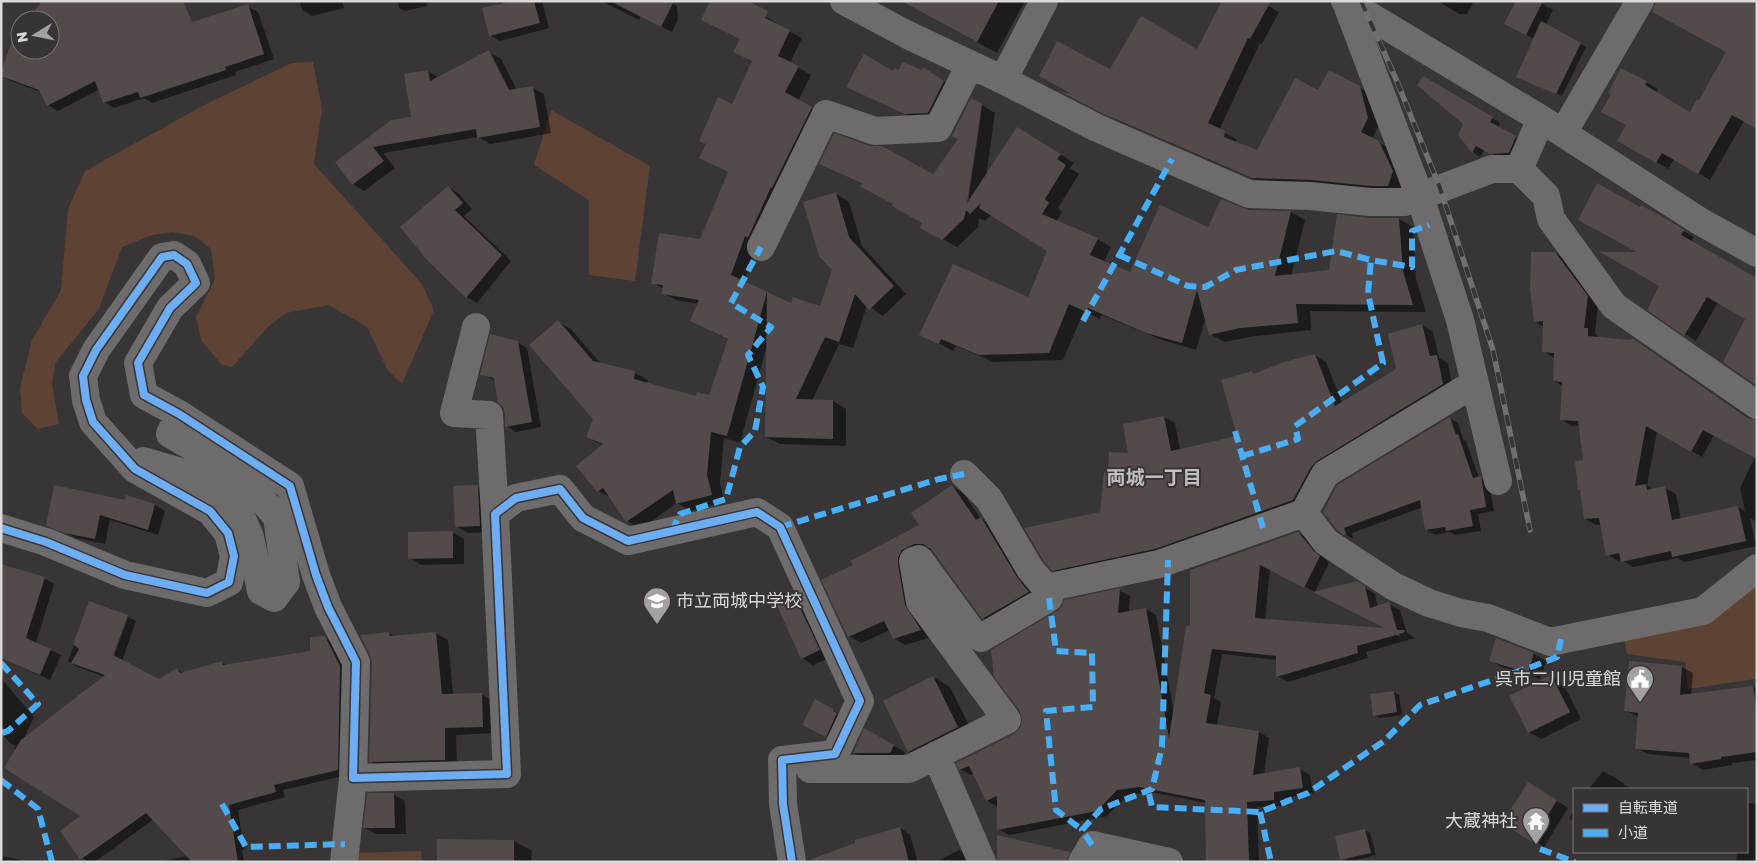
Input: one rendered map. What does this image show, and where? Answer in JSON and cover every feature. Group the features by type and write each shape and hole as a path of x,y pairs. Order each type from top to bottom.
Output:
{"street":[{"path":"844,1 906,34 1003,80 1097,128 1249,194 1310,196 1370,202 1405,202 1492,169 1519,169 1546,196 1551,219 1614,306 1757,405"},
{"path":"1003,80 1044,1"},
{"path":"1519,169 1552,126 1640,1"},
{"path":"1346,2 1552,126 1702,222 1757,253"},
{"path":"1346,2 1420,197 1460,320 1498,481"},
{"path":"761,247 826,114 875,131 938,128 970,65"},
{"path":"1,528 46,542 125,575 207,593 229,582 234,556 228,533 210,511 135,469 93,422 86,400 83,376 96,350 162,257 174,255 187,264 196,283 170,308 138,363 144,394 179,414 290,486 316,575 328,607 356,662 353,778 344,862"},
{"path":"353,778 507,774 489,415 454,414 476,327"},
{"path":"1046,588 1159,564 1304,513 1325,474 1475,383"},
{"path":"122,455 211,481 235,502 250,537 261,591 274,598 286,582 277,517 239,472 170,434 179,414"},
{"path":"783,770 908,769 1007,720 920,602 913,561 919,559 973,633 981,638 1048,598 1046,588 1030,569 989,499 964,474"},
{"path":"495,514 516,498 560,489 583,518 628,540 757,512 780,526 860,700 835,754 782,760 783,804 792,862"},
{"path":"1304,513 1326,542 1393,586 1429,603 1461,614 1488,618 1550,642 1703,611 1757,568"},
{"path":"936,755 982,862"},
{"path":"1082,862 1092,845 1169,862"}],"shaded area":[{"path":"313,62 322,109 314,164 422,284 434,310 402,384 387,369 367,327 329,305 286,313 269,326 232,367 222,365 201,340 196,317 215,279 211,249 194,236 173,232 152,235 122,247 99,309 55,363 52,384 59,424 38,429 22,413 20,388 32,340 61,290 68,209 85,171 208,103 292,63"},
{"path":"551,110 650,166 635,281 589,275 589,200 534,165"},
{"path":"1757,577 1757,680 1688,689 1685,662 1627,654 1623,632"},
{"path":"421,851 422,862 355,862 355,853"}],"building":[{"path":"42,1 183,1 192,22 248,4 264,54 225,67 226,70 140,98 138,92 103,103 95,81 47,106 39,90 1,76 10,46 10,60 60,60 60,10 35,10"},
{"path":"511,1 534,1 540,23 489,36 482,8"},
{"path":"610,1 674,1 661,27"},
{"path":"710,1 748,1 768,11 765,18 790,30 778,56 799,66 785,92 812,107 771,187 748,238 745,236 731,275 767,292 727,436 711,432 707,475 712,495 676,504 673,490 626,522 603,488 597,492 576,466 603,444 586,437 593,419 529,345 558,320 593,361 635,371 634,379 696,396 697,392 709,395 728,339 690,321 699,300 662,294 663,285 651,284 659,233 700,239 728,172 699,158 706,144 699,141 718,97 732,104 752,61 733,52 740,39 701,20"},
{"path":"901,1 999,1 977,42"},
{"path":"1222,1 1271,1 1250,39 1248,38 1208,123 1225,131 1224,137 1257,150 1295,78 1318,90 1329,70 1360,86 1368,118 1361,132 1379,141 1393,171 1388,186 1252,178 1104,114 1061,92 1072,94 1039,76 1057,41 1110,69 1141,16 1197,49"},
{"path":"1516,1 1543,1 1526,35 1504,24"},
{"path":"1656,1 1757,1 1757,129 1732,115 1698,174 1662,153 1656,163 1617,141 1626,125 1601,112 1611,94 1608,93 1621,68 1647,81 1645,85 1690,112 1697,99 1699,100 1726,52 1652,12"},
{"path":"1541,21 1581,43 1556,94 1516,77"},
{"path":"489,50 509,90 533,86 540,127 477,138 476,129 373,147 384,161 352,185 335,162 391,120 411,117 404,74 428,70 430,81"},
{"path":"864,54 893,71 894,68 899,70 902,62 922,70 923,67 944,81 928,113 905,114 846,87"},
{"path":"1423,76 1493,117 1490,122 1516,136 1509,153 1490,154 1476,146 1472,153 1458,135 1463,124 1417,85"},
{"path":"971,98 982,104 967,203 1017,127 1061,154 1057,159 1066,165 1045,199 1049,203 1042,214 1098,238 1090,255 1130,272 1160,205 1208,227 1221,199 1248,210 1291,211 1275,276 1329,270 1337,214 1368,218 1399,218 1403,271 1413,305 1296,304 1298,323 1240,328 1209,335 1197,290 1182,343 1146,333 1088,308 1086,312 1069,304 1049,353 979,355 941,339 939,344 919,335 953,264 1028,297 1047,251 979,208 981,203 970,214 966,210 964,219 942,240 920,228 922,223 892,206 893,204 859,186 863,184 819,164 834,133 870,146 882,146 933,174 958,139 952,136"},
{"path":"1597,183 1677,225 1684,230 1681,235 1757,278 1757,386 1723,362 1745,319 1707,297 1684,336 1647,310 1659,286 1600,252 1637,252 1578,220"},
{"path":"448,186 463,203 455,210 502,255 466,298 422,255 400,227"},
{"path":"836,192 849,237 894,286 869,310 855,294 839,342 825,337 796,399 833,400 833,439 765,437 767,292 791,303 793,297 820,306 832,270 819,256 803,202"},
{"path":"1531,252 1555,252 1588,296 1584,328 1588,328 1588,336 1631,340 1632,338 1748,418 1757,420 1757,459 1703,430 1691,452 1646,426 1635,486 1646,484 1647,490 1665,486 1672,520 1738,506 1746,541 1672,557 1671,551 1621,562 1619,553 1606,556 1599,518 1584,519 1575,461 1583,460 1578,421 1560,420 1562,382 1553,381 1554,353 1542,352 1543,321 1534,322 1530,289"},
{"path":"1422,324 1430,356 1437,355 1443,384 1317,461 1311,467 1293,500 1155,549 1052,571 1043,560 1024,528 1100,512 1104,472 1108,472 1109,452 1128,453 1123,424 1164,416 1171,451 1237,436 1221,380 1252,371 1253,374 1284,362 1315,354 1335,406 1396,369 1388,334"},
{"path":"490,334 518,341 532,422 505,427 505,414 503,407 498,403 494,378 480,375"},
{"path":"1450,417 1473,478 1481,476 1486,507 1470,510 1473,526 1446,531 1445,527 1425,530 1420,500 1344,528 1346,534 1343,535 1337,530 1323,512 1337,485"},
{"path":"54,485 125,500 126,495 155,504 148,530 100,515 95,539 64,533 46,526"},
{"path":"478,485 480,526 455,527 453,486"},
{"path":"952,485 976,520 981,517 1017,577 1029,592 982,619 932,550 923,544 914,544 902,550 898,557 898,564 905,605 921,630 893,639 884,621 848,637 821,580 853,565 850,561 919,525 911,513"},
{"path":"453,531 453,558 408,559 408,532"},
{"path":"1298,532 1320,556 1304,588 1260,565 1255,618 1384,628 1313,592 1357,581 1365,586 1370,608 1389,602 1397,630 1404,630 1405,632 1399,634 1400,636 1396,635 1357,646 1358,653 1276,677 1276,656 1212,649 1204,693 1211,695 1206,723 1259,731 1253,775 1300,767 1303,788 1274,792 1274,800 1247,802 1249,862 1206,862 1205,800 1139,787 1117,790 1097,811 997,830 997,796 986,801 969,766 959,770 956,763 1014,734 1021,727 1020,711 994,677 991,650 1057,611 1062,606 1064,600 1120,588 1118,613 1146,608 1169,738 1186,626 1190,626 1190,570"},
{"path":"1,564 45,577 26,638 51,649 40,675 1,658"},
{"path":"793,593 820,650 801,659 775,601"},
{"path":"89,601 128,615 113,655 159,679 177,668 180,673 222,661 223,665 310,651 310,637 325,636 340,666 338,770 274,785 276,792 229,805 238,862 192,862 146,813 80,860 60,831 80,816 4,768 21,740 105,675 71,663 79,649 73,644"},
{"path":"389,632 390,636 436,632 442,694 482,693 483,727 445,728 445,760 369,762 372,662 360,635"},
{"path":"1496,638 1534,653 1528,673 1489,661"},
{"path":"1629,661 1682,666 1680,695 1753,686 1757,713 1757,752 1690,764 1689,753 1635,749 1638,713 1624,711"},
{"path":"1551,675 1570,712 1528,733 1509,696"},
{"path":"933,676 958,727 908,752 883,701"},
{"path":"1394,691 1397,712 1373,716 1370,694"},
{"path":"815,699 837,713 826,737 802,725"},
{"path":"864,728 894,745 890,753 853,753"},
{"path":"1528,782 1557,800 1532,842 1502,823"},
{"path":"367,793 394,793 395,828 363,828"},
{"path":"900,827 909,862 813,862 812,859 855,843 855,840"},
{"path":"1365,829 1371,853 1340,860 1335,836"},
{"path":"997,835 1070,852 1066,862 997,862"},
{"path":"437,839 514,840 514,862 437,862"}],"railway":[{"path":"1361,1 1396,79 1440,188 1493,350 1530,530"}],"marked path":[{"path":"1083,321 1172,159"},
{"path":"1119,255 1188,286 1205,287 1236,270 1336,251 1371,260 1412,267 1412,231 1429,225"},
{"path":"672,531 680,514 726,499 740,447 755,431 763,387 748,355 771,327 731,303 761,247"},
{"path":"1242,456 1298,439 1295,426 1383,363 1368,293 1371,260"},
{"path":"1235,431 1263,528"},
{"path":"780,527 939,479 964,474"},
{"path":"1092,845 1082,830 1101,809 1152,789 1162,747 1168,560"},
{"path":"1049,598 1056,651 1092,653 1093,707 1046,711 1056,810 1082,830"},
{"path":"1149,794 1152,807 1260,812 1308,793 1384,741 1420,705 1557,657 1561,639"},
{"path":"1,663 38,704 8,731 1,733"},
{"path":"1,780 38,809 52,862"},
{"path":"222,804 246,847 345,844"},
{"path":"1260,812 1271,862"},
{"path":"1540,849 1575,862"}],"cycle path":[{"path":"1,528 46,542 125,575 207,593 229,582 234,556 228,533 210,511 135,469 93,422 86,400 83,376 96,350 162,257 174,255 187,264 196,283 170,308 138,363 144,395 179,414 290,486 316,575 328,607 356,662 353,778 507,774 495,514 516,498 560,489 583,518 628,541 757,512 780,527 860,701 835,754 782,760 783,804 792,862"}],"place":[{"name":"市立両城中学校","path":"657,625"},
{"name":"呉市二川児童館","path":"1640,703"},
{"name":"大蔵神社","path":"1536,845"}],"district":[{"name":"両城一丁目","path":"1154,477"}]}
